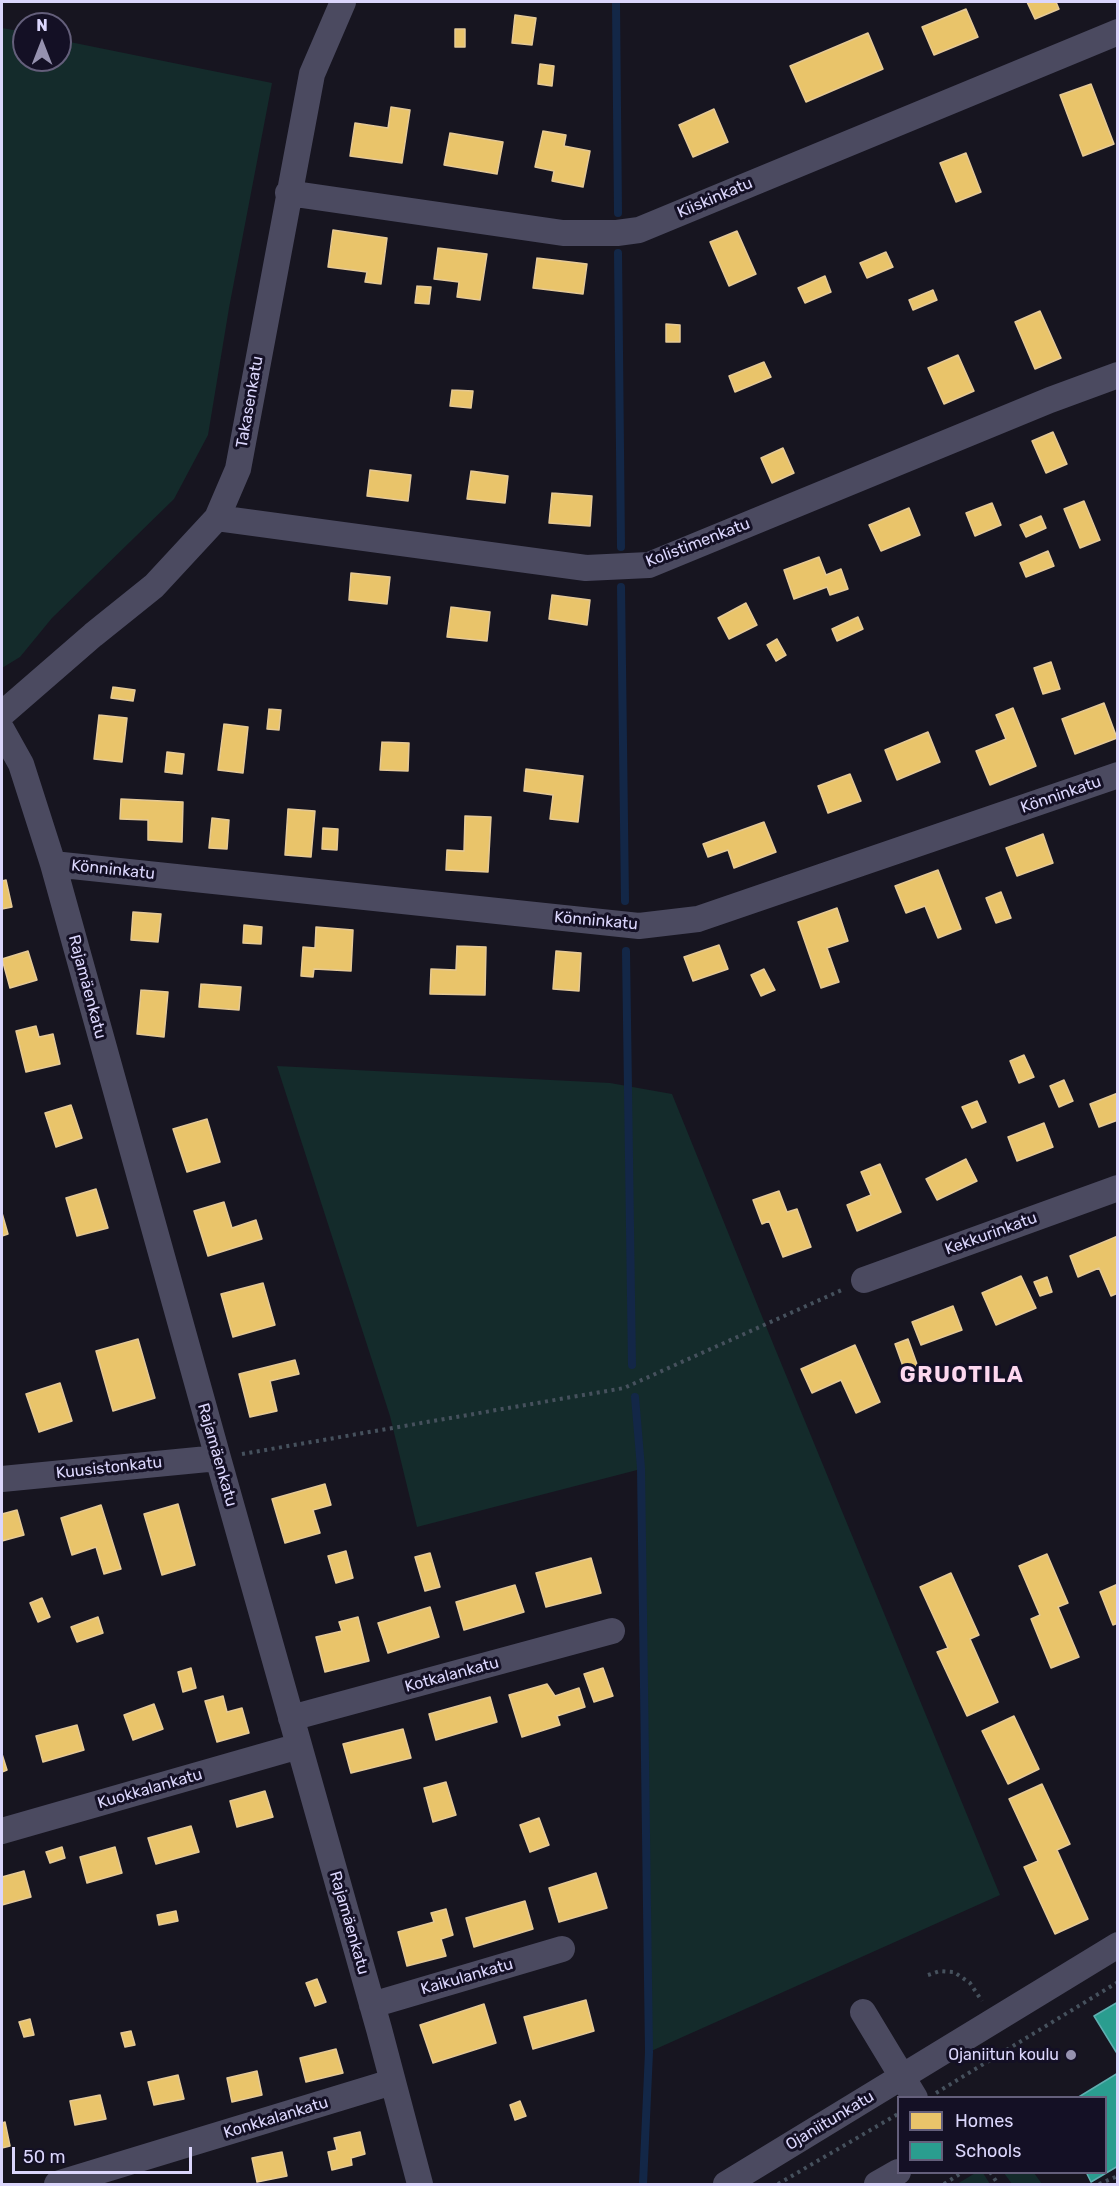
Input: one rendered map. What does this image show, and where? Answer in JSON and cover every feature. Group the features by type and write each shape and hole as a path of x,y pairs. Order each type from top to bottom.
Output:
{"street":[{"name":"Takasenkatu","path":"2,714 93,635 154,586 217,518 238,469 312,74 343,2"},
{"name":"Kiiskinkatu","path":"288,193 563,233 616,233 639,230 1118,32"},
{"name":"Kolistimenkatu","path":"217,518 586,568 649,565 1050,400 1118,375"},
{"name":"Rajamäenkatu","path":"2,730 21,764 53,864 420,2184"},
{"name":"Könninkatu","path":"53,864 639,926 698,919 1118,775"},
{"name":"Kekkurinkatu","path":"864,1280 1118,1188"},
{"name":"Kuusistonkatu","path":"2,1479 218,1458"},
{"name":"Kotkalankatu","path":"291,1718 612,1632"},
{"name":"Kuokkalankatu","path":"2,1831 299,1746"},
{"name":"Ojaniitunkatu","path":"903,2096 917,2089 995,2020 1118,1945"},
{"name":"Kaikulankatu","path":"372,2005 562,1949"},
{"path":"862,2012 917,2089"},
{"name":"Konkkalankatu","path":"57,2184 393,2082"},
{"name":"Ojaniitunkatu","path":"726,2184 897,2099"},
{"path":"878,2184 897,2173"}],"path":[{"path":"218,1458 624,1389 864,1280"},
{"path":"928,1975 940,1971 954,1972 970,1983 1012,2047"},
{"path":"917,2089 1012,2047 1118,1982"},
{"path":"778,2184 897,2115"},
{"path":"944,2184 960,2174"},
{"path":"1099,2184 1118,2176"}],"green space":[{"path":"2,28 12,30 12,72 72,72 72,42 272,83 229,308 208,435 174,499 52,618 20,657 2,668"},
{"path":"277,1066 610,1083 672,1094 1000,1895 649,2052 641,1469 417,1527 390,1416"},
{"path":"974,2174 984,2174 990,2184 957,2184"},
{"path":"1005,2174 1035,2174 1042,2184 1012,2184"}],"building: Homes":[{"path":"1027,2 1056,2 1059,9 1035,19"},
{"path":"966,9 978,37 934,55 922,27"},
{"path":"515,15 536,18 532,45 512,43"},
{"path":"455,29 465,29 465,47 455,47"},
{"path":"868,33 883,69 806,102 790,66"},
{"path":"540,64 554,66 552,86 538,84"},
{"path":"1091,84 1114,144 1083,156 1060,95"},
{"path":"391,107 410,110 402,163 350,156 355,123 388,128"},
{"path":"714,109 728,142 693,157 679,125"},
{"path":"543,131 566,135 564,146 590,151 583,187 552,181 554,171 535,167"},
{"path":"450,133 503,142 497,174 444,165"},
{"path":"966,153 981,192 956,202 940,163"},
{"path":"333,230 387,238 381,284 365,282 367,272 328,267"},
{"path":"737,231 756,274 729,286 710,242"},
{"path":"438,248 487,254 480,300 457,297 459,282 434,279"},
{"path":"886,252 893,267 867,278 860,263"},
{"path":"537,258 587,264 583,294 533,288"},
{"path":"825,276 831,292 805,303 798,288"},
{"path":"417,286 431,287 429,304 415,303"},
{"path":"933,290 937,300 913,310 909,300"},
{"path":"1040,311 1061,358 1035,369 1015,322"},
{"path":"666,324 680,325 680,342 666,342"},
{"path":"958,355 974,391 944,404 928,368"},
{"path":"764,362 771,377 735,392 729,376"},
{"path":"452,390 473,391 471,408 450,406"},
{"path":"1053,432 1067,464 1046,473 1032,441"},
{"path":"783,448 794,473 772,483 761,458"},
{"path":"370,470 411,475 408,501 367,496"},
{"path":"471,471 508,476 505,503 467,499"},
{"path":"552,493 592,496 590,526 549,523"},
{"path":"1084,501 1100,540 1080,548 1064,509"},
{"path":"992,503 1001,525 975,536 966,513"},
{"path":"909,508 920,535 881,551 869,525"},
{"path":"1041,516 1046,528 1026,537 1020,525"},
{"path":"1048,551 1054,566 1026,577 1020,563"},
{"path":"819,557 826,575 841,569 848,589 830,595 827,587 794,599 784,570"},
{"path":"351,573 390,577 387,604 349,600"},
{"path":"552,595 590,600 587,625 549,619"},
{"path":"746,603 757,625 729,639 718,618"},
{"path":"451,607 490,612 487,641 447,637"},
{"path":"858,617 863,629 837,641 832,629"},
{"path":"777,639 786,655 776,661 767,645"},
{"path":"1051,662 1060,689 1043,694 1034,668"},
{"path":"113,687 135,690 133,701 111,698"},
{"path":"1104,703 1117,738 1075,754 1062,719"},
{"path":"1013,708 1036,766 990,785 976,751 1006,739 996,715"},
{"path":"269,709 281,710 279,730 267,729"},
{"path":"99,715 127,718 122,762 94,759"},
{"path":"224,724 248,727 243,773 218,770"},
{"path":"928,732 940,762 897,780 885,750"},
{"path":"382,742 409,743 408,771 380,770"},
{"path":"167,752 184,754 182,774 165,772"},
{"path":"526,769 583,776 578,822 550,819 553,795 524,791"},
{"path":"850,774 861,801 828,813 818,786"},
{"path":"121,799 183,802 182,842 148,840 148,820 120,819"},
{"path":"288,809 315,811 311,857 285,855"},
{"path":"465,816 491,817 488,872 446,870 447,850 464,851"},
{"path":"212,818 229,820 227,849 209,848"},
{"path":"764,822 776,852 734,868 728,850 708,857 703,844"},
{"path":"323,828 338,829 337,850 322,849"},
{"path":"1043,834 1053,863 1017,876 1006,848"},
{"path":"938,870 961,929 938,938 925,906 906,913 895,886"},
{"path":"6,880 12,907 2,909 2,881"},
{"path":"1001,892 1011,918 996,923 986,898"},
{"path":"837,908 848,941 827,948 839,982 821,988 798,922"},
{"path":"133,912 161,914 158,942 131,940"},
{"path":"244,925 262,927 261,944 243,943"},
{"path":"316,927 353,930 351,971 314,969 313,977 301,976 303,947 315,948"},
{"path":"719,945 728,969 693,981 684,957"},
{"path":"457,946 486,947 485,995 430,994 431,969 456,970"},
{"path":"28,951 37,980 10,988 2,959"},
{"path":"556,951 581,953 579,991 553,989"},
{"path":"764,969 775,990 761,996 751,975"},
{"path":"201,984 241,987 239,1010 199,1007"},
{"path":"141,990 168,992 164,1037 137,1034"},
{"path":"36,1026 39,1037 53,1034 60,1064 26,1072 16,1031"},
{"path":"1024,1055 1034,1077 1019,1083 1010,1061"},
{"path":"1064,1080 1073,1101 1059,1107 1050,1086"},
{"path":"1118,1093 1118,1120 1099,1127 1090,1104"},
{"path":"977,1101 986,1122 972,1128 962,1107"},
{"path":"71,1105 82,1138 56,1147 45,1113"},
{"path":"207,1119 220,1162 187,1172 173,1129"},
{"path":"1044,1123 1053,1147 1017,1161 1008,1137"},
{"path":"966,1159 977,1181 937,1200 926,1179"},
{"path":"880,1164 901,1212 857,1231 847,1205 871,1195 861,1172"},
{"path":"96,1189 108,1228 77,1236 66,1198"},
{"path":"779,1191 787,1212 797,1209 811,1247 783,1257 769,1221 762,1224 753,1200"},
{"path":"224,1202 232,1228 256,1220 262,1239 208,1256 194,1211"},
{"path":"2,1213 8,1234 2,1236"},
{"path":"1118,1236 1118,1293 1111,1296 1099,1268 1078,1277 1070,1256"},
{"path":"1021,1276 1036,1308 996,1325 982,1293"},
{"path":"1047,1277 1052,1292 1040,1296 1034,1282"},
{"path":"263,1283 275,1325 233,1337 221,1294"},
{"path":"953,1306 962,1330 921,1345 912,1322"},
{"path":"138,1339 155,1398 113,1411 96,1351"},
{"path":"908,1339 918,1367 905,1372 895,1344"},
{"path":"855,1345 880,1402 856,1413 841,1380 812,1393 801,1369"},
{"path":"295,1360 299,1374 270,1381 277,1411 250,1417 239,1374"},
{"path":"60,1383 72,1421 39,1432 26,1394"},
{"path":"325,1484 331,1505 313,1510 320,1533 285,1543 272,1499"},
{"path":"178,1504 195,1565 162,1575 144,1514"},
{"path":"101,1505 121,1569 104,1574 96,1547 72,1555 61,1518"},
{"path":"17,1510 24,1535 2,1541 2,1514"},
{"path":"346,1551 353,1578 336,1583 328,1556"},
{"path":"430,1553 440,1587 425,1591 415,1557"},
{"path":"1047,1554 1068,1603 1058,1607 1079,1657 1051,1668 1031,1619 1040,1615 1019,1566"},
{"path":"591,1558 601,1593 546,1607 536,1573"},
{"path":"951,1573 979,1635 970,1639 998,1702 967,1716 937,1652 948,1648 920,1587"},
{"path":"1118,1584 1118,1623 1113,1625 1100,1592"},
{"path":"515,1585 524,1612 464,1630 456,1602"},
{"path":"42,1598 50,1617 38,1622 30,1603"},
{"path":"430,1607 439,1637 388,1653 378,1623"},
{"path":"98,1617 103,1633 77,1642 71,1627"},
{"path":"358,1617 369,1661 325,1672 316,1637 342,1631 339,1622"},
{"path":"191,1668 196,1688 183,1692 178,1672"},
{"path":"603,1668 613,1696 594,1702 584,1674"},
{"path":"547,1684 555,1696 579,1688 585,1707 557,1716 560,1725 522,1737 509,1695"},
{"path":"223,1696 227,1712 242,1708 249,1733 217,1742 205,1701"},
{"path":"490,1697 497,1722 436,1740 429,1714"},
{"path":"154,1704 163,1729 133,1740 124,1715"},
{"path":"1014,1716 1039,1769 1008,1784 982,1731"},
{"path":"77,1725 84,1750 43,1762 36,1736"},
{"path":"403,1729 411,1758 351,1773 343,1744"},
{"path":"2,1754 7,1770 2,1772"},
{"path":"446,1782 456,1815 433,1822 424,1788"},
{"path":"1042,1784 1070,1844 1057,1850 1088,1919 1055,1934 1024,1867 1038,1861 1009,1799"},
{"path":"265,1791 273,1817 237,1827 230,1801"},
{"path":"539,1818 549,1845 530,1852 520,1825"},
{"path":"191,1826 199,1852 156,1864 148,1838"},
{"path":"62,1847 65,1858 50,1863 46,1852"},
{"path":"115,1847 122,1873 87,1883 80,1857"},
{"path":"24,1871 31,1897 2,1905 2,1877"},
{"path":"596,1873 607,1908 559,1922 549,1888"},
{"path":"525,1901 533,1929 474,1947 466,1918"},
{"path":"446,1909 453,1935 441,1939 446,1956 407,1966 398,1932 434,1922 431,1913"},
{"path":"176,1911 178,1921 159,1925 157,1915"},
{"path":"317,1979 326,2002 315,2006 306,1983"},
{"path":"586,2000 594,2031 533,2049 524,2017"},
{"path":"484,2004 496,2043 433,2063 420,2025"},
{"path":"30,2019 34,2035 24,2037 19,2022"},
{"path":"131,2031 135,2045 125,2047 121,2033"},
{"path":"336,2049 343,2073 306,2082 300,2058"},
{"path":"257,2071 262,2095 232,2102 227,2078"},
{"path":"178,2075 184,2099 154,2105 148,2082"},
{"path":"100,2095 106,2119 75,2125 70,2101"},
{"path":"520,2101 526,2116 515,2120 510,2105"},
{"path":"5,2122 10,2146 2,2148 2,2123"},
{"path":"360,2132 365,2154 351,2158 352,2165 332,2170 328,2152 337,2150 334,2138"},
{"path":"282,2152 287,2176 257,2182 252,2158"}],"building: Schools":[{"path":"1118,2002 1118,2055 1094,2016"},
{"path":"1118,2073 1118,2166 1107,2173 1107,2096 1080,2096"},
{"path":"1087,2174 1104,2174 1091,2182"}],"waterway":[{"path":"616,2 618,213"},
{"path":"618,253 621,547"},
{"path":"621,587 625,901"},
{"path":"626,951 632,1365"},
{"path":"635,1397 641,1468 649,2052 643,2184"}],"place":[{"name":"Ojaniitun koulu","path":"1071,2055"}],"district":[{"name":"GRUOTILA","path":"962,1376"}]}
